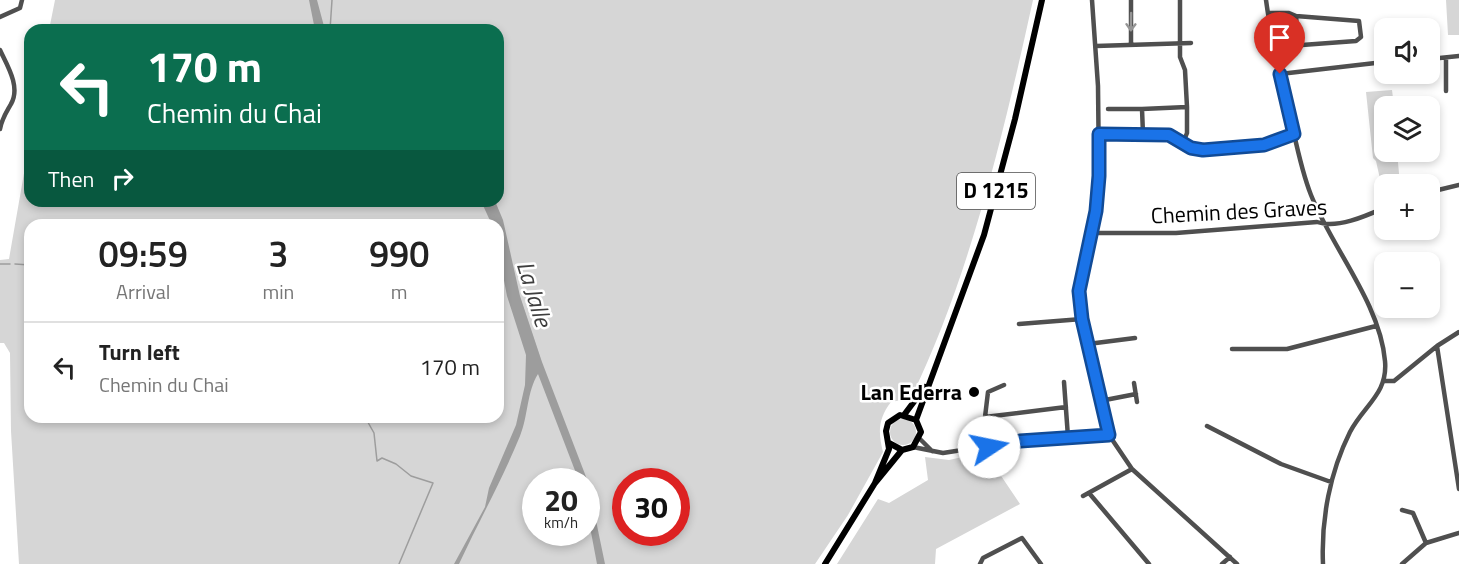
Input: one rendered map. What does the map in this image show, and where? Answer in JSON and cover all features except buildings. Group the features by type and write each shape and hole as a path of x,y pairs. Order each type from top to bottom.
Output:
{"main road":[{"name":"D 1215","path":"916,420 984,235 1015,119 1042,0"},
{"name":"D 1215","path":"904,415 932,376"},
{"path":"825,564 875,483 902,450 913,447 920,438 920,427 916,420 904,415 893,417 888,423 886,430 889,443 875,483"},
{"path":"889,443 902,450"}],"street":[{"path":"0,17 20,8 22,0"},
{"path":"1092,0 1096,46 1099,176 1092,233 1079,291 1082,319 1100,401 1109,435 1132,469 1237,564"},
{"path":"1131,0 1131,44"},
{"path":"1180,0 1180,57 1185,70 1187,107 1187,133 1183,143"},
{"path":"1266,0 1280,74 1309,189 1376,326 1384,356 1385,381 1349,433 1331,482 1324,517 1323,564"},
{"path":"1268,13 1357,20 1360,23 1360,37 1356,41 1302,45 1298,42 1296,16"},
{"path":"1096,46 1191,43"},
{"path":"0,50 14,79 13,102 5,111 0,129"},
{"path":"1440,58 1459,56"},
{"path":"1446,58 1446,91"},
{"path":"1280,74 1374,63"},
{"path":"1108,109 1187,107"},
{"path":"1142,109 1143,134"},
{"path":"1099,134 1169,135 1203,150 1264,145 1294,134"},
{"path":"1440,190 1459,185"},
{"name":"Chemin des Graves","path":"1092,233 1176,233 1317,222 1325,225 1362,218 1374,213"},
{"path":"1019,324 1082,319"},
{"path":"1232,349 1287,349 1376,326"},
{"path":"1385,381 1394,381 1437,346 1459,332"},
{"path":"1088,344 1135,338"},
{"path":"1437,346 1459,489"},
{"path":"1064,382 1068,437"},
{"path":"1134,383 1137,402"},
{"path":"989,447 985,417 988,392 1004,385"},
{"path":"1100,401 1136,394"},
{"path":"985,417 1066,407"},
{"path":"1207,426 1281,464 1331,482"},
{"path":"913,447 943,453 1020,441 1109,435"},
{"path":"920,438 932,451"},
{"path":"1083,496 1132,469"},
{"path":"1089,493 1149,564"},
{"path":"1402,510 1413,513 1426,543"},
{"path":"1402,564 1426,543 1459,533"},
{"path":"980,564 983,558 1022,538 1041,564"},
{"path":"1222,564 1230,557"}],"shaded area":[{"path":"55,0 1033,0 997,152 951,303 911,398 891,402 881,420 880,438 883,452 848,515 815,564 19,564 11,431 10,353 4,343 0,343 0,260 9,259 24,173 24,207 504,207 504,24 50,24"},
{"path":"309,0 317,0 323,24 314,24"},
{"path":"1446,0 1459,0 1459,35 1448,35"},
{"path":"1392,90 1393,96 1374,96 1374,159 1373,158 1366,92"},
{"path":"1376,162 1398,162 1399,174 1379,174"},
{"path":"484,207 498,207 503,219 489,219"},
{"path":"504,224 520,296 542,362 583,468 574,468 538,374 532,388 523,429 513,452 459,564 454,564 485,507 489,488 516,425 525,385 526,355 504,281"},
{"path":"903,419 912,423 916,432 912,441 903,445 894,441 890,432 894,423"},
{"path":"985,452 1020,504 936,549 935,564 837,564 878,499 889,503 928,480 925,457 949,460"},
{"path":"600,540 605,564 597,564 594,546 600,546"}],"waterway":[{"path":"330,24 332,0"},
{"path":"0,264 10,264"},
{"path":"15,264 24,265"},
{"path":"368,423 374,433 377,461 382,458 396,464 411,476 433,483 399,564"}],"place":[{"name":"Lan Ederra","path":"974,392"}],"route":[{"path":"989,447 1020,441 1109,435 1082,319 1079,291 1096,211 1099,134 1169,135 1191,148 1203,150 1264,145 1294,134 1280,74"}],"water label":[{"name":"La Jalle","path":"534,294"}]}
